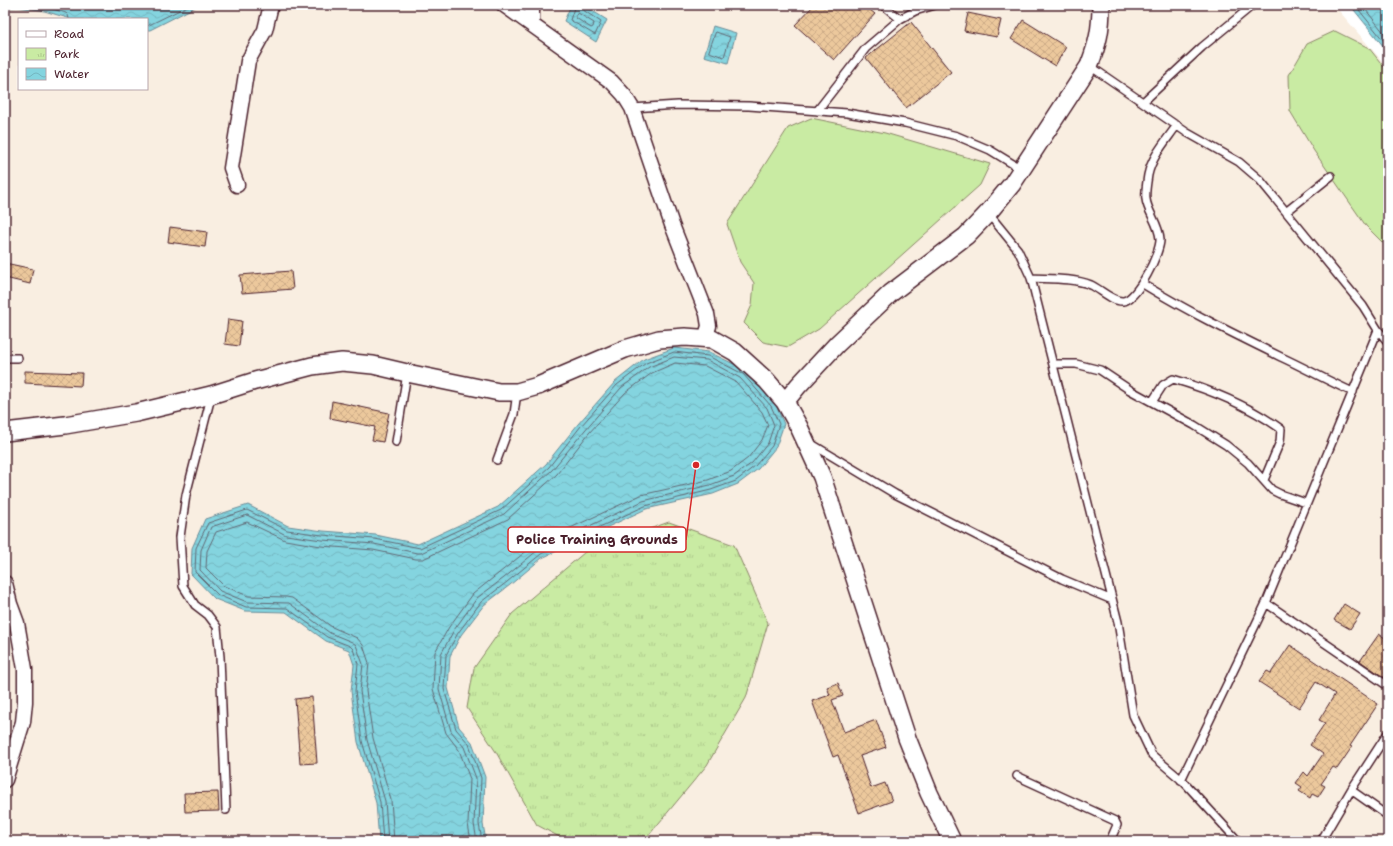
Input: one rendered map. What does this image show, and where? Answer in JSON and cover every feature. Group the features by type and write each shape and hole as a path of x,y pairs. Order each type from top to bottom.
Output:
{"street":[{"path":"237,185 231,168 248,61 265,30 271,5"},
{"path":"504,5 612,82 624,95 632,108 672,225 708,314 709,326 705,338"},
{"path":"532,5 532,24"},
{"path":"785,402 837,344 891,293 966,236 988,213 1012,184 1090,66 1098,45 1101,26 1101,5"},
{"path":"5,432 65,425 128,415 211,395 255,381 326,364 358,362 485,389 517,392 538,386 632,347 685,336 712,339 735,352 767,381 785,402 805,440 822,477 907,738 932,799 952,841"},
{"path":"5,583 10,604 17,623 25,669 25,695 23,722 5,780"}],"lane":[{"path":"882,5 900,19"},
{"path":"817,111 866,48 900,19 916,11 935,5"},
{"path":"1143,102 1202,47 1253,5"},
{"path":"1090,66 1177,125 1239,162 1260,180 1363,306 1378,330 1388,342"},
{"path":"632,108 678,105 749,106 847,113 905,123 957,136 990,150 1022,170"},
{"path":"1031,278 1078,282 1091,285 1116,300 1122,301 1130,298 1143,284 1161,241 1160,231 1146,200 1148,174 1157,152 1177,125"},
{"path":"1286,212 1331,176"},
{"path":"988,213 1018,250 1031,278 1118,622 1133,714 1152,755 1181,780 1238,841"},
{"path":"1143,284 1179,306 1352,392"},
{"path":"1181,780 1266,604 1378,330"},
{"path":"5,358 18,358"},
{"path":"1053,364 1076,364 1100,370 1130,390 1194,425 1226,445 1248,463 1272,490 1306,504"},
{"path":"396,442 407,373"},
{"path":"1152,402 1163,385 1173,378 1223,396 1281,429 1280,442 1264,480"},
{"path":"497,460 514,414 517,392"},
{"path":"211,395 186,494 180,537 182,586 195,605 208,616 217,627 220,657 226,810"},
{"path":"805,440 895,494 1062,579 1112,600"},
{"path":"1266,604 1388,686"},
{"path":"1321,841 1351,790 1388,733"},
{"path":"1017,776 1115,821 1117,825 1110,841"},
{"path":"1351,790 1388,816"}],"shaded area":[{"path":"5,5 1334,5 1388,68 1388,841 5,841"}],"green space":[{"path":"1335,31 1369,48 1388,72 1388,248 1366,226 1314,151 1290,111 1289,75 1307,44"},
{"path":"811,118 885,133 990,164 980,185 819,329 788,347 763,342 744,323 752,305 754,283 740,262 727,224 788,128"},
{"path":"669,522 734,545 768,623 746,698 707,765 649,835 629,841 567,841 537,825 496,752 467,708 474,668 512,614 585,552"}],"water":[{"path":"5,5 199,5 150,30 148,30 148,18 68,18 41,10 17,7 5,8"},
{"path":"571,5 583,5 607,20 596,42 564,21"},
{"path":"1350,5 1388,5 1388,52"},
{"path":"713,26 736,33 728,63 704,56"},
{"path":"674,348 709,352 746,370 775,403 784,424 776,447 758,469 738,484 713,494 646,509 542,558 484,605 461,635 450,656 448,688 459,727 472,742 485,777 483,824 486,841 379,841 376,803 358,742 351,691 354,665 349,650 326,641 286,612 245,611 215,599 191,574 192,548 205,519 248,505 288,526 323,531 376,535 418,544 498,507 546,464 578,424 615,382 644,359"}],"building":[{"path":"814,5 864,5 875,14 834,60 795,25"},
{"path":"968,13 1001,20 997,37 964,31"},
{"path":"1023,20 1066,47 1055,66 1011,39"},
{"path":"911,22 951,72 906,108 866,58"},
{"path":"170,227 207,232 205,247 168,242"},
{"path":"5,263 33,269 30,284 5,278"},
{"path":"291,271 293,289 242,293 240,275"},
{"path":"228,319 242,321 239,346 225,344"},
{"path":"25,371 82,373 81,386 25,383"},
{"path":"332,401 389,413 383,442 372,440 375,427 330,418"},
{"path":"1344,604 1360,614 1350,629 1334,620"},
{"path":"1379,634 1388,640 1388,680 1360,661"},
{"path":"1290,645 1378,704 1350,746 1352,747 1337,769 1333,767 1321,784 1325,786 1318,797 1312,794 1310,798 1299,791 1302,787 1296,783 1304,772 1308,776 1323,754 1310,745 1325,723 1319,720 1335,694 1316,682 1299,708 1259,682 1267,671 1271,673"},
{"path":"838,683 843,696 832,700 844,732 876,720 886,747 860,756 871,788 885,783 892,801 859,813 838,755 833,757 812,701 830,695 827,687"},
{"path":"312,697 317,763 300,764 295,699"},
{"path":"218,792 219,811 185,812 184,793"}],"place":[{"name":"Police Training Grounds","path":"696,465"}]}
